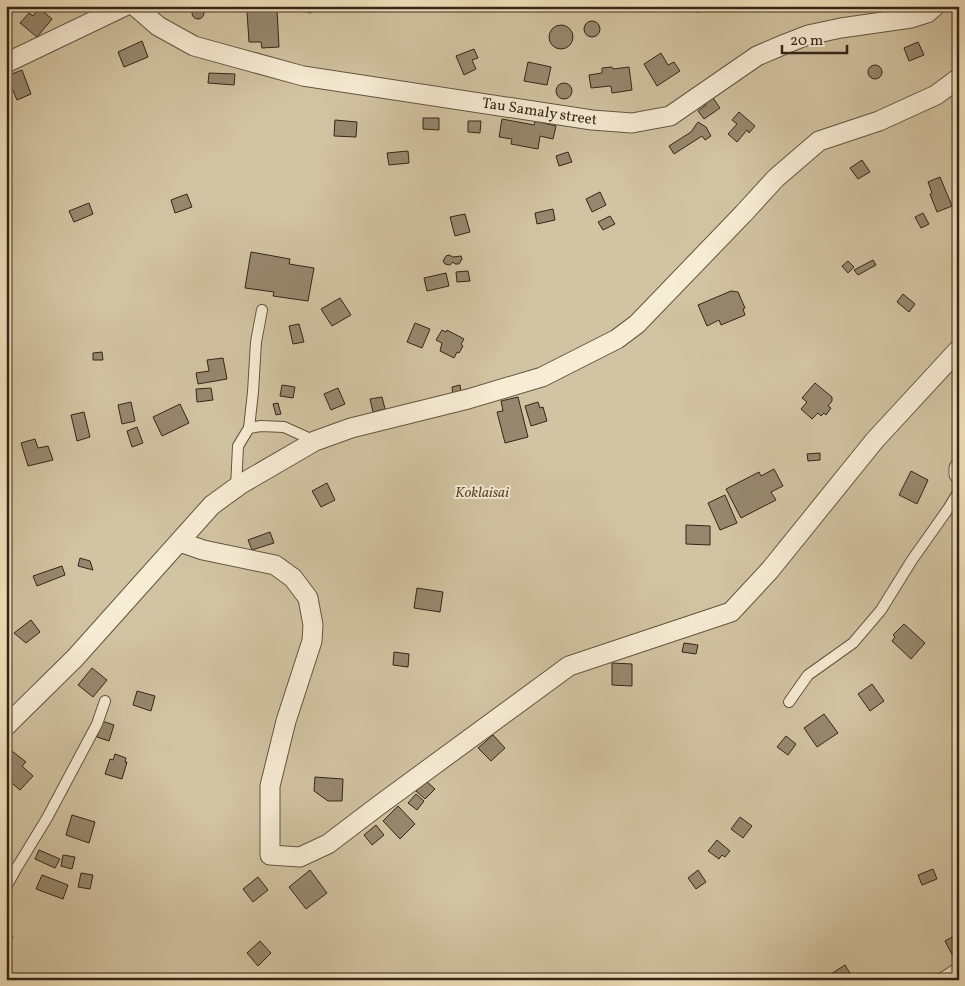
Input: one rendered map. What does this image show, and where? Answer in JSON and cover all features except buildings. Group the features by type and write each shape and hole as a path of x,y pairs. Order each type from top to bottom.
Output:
{"street":[{"path":"6,63 125,6"},
{"name":"Tau Samaly street","path":"135,6 158,26 194,46 303,76 582,118 632,122 670,116 757,56 808,35 841,28 911,18 927,13 935,6"},
{"path":"6,726 75,658 212,506 236,488 315,441 351,428 468,399 542,377 617,339 637,324 776,178 819,141 888,117 936,95 959,78"},
{"path":"180,542 202,550 275,565 294,578 308,598 313,625 312,641 286,721 270,786 270,855 300,858 328,844 569,666 731,612 770,570 875,440 959,349"},
{"path":"959,468 959,474"}],"lane":[{"path":"236,488 238,446 248,428 253,392 256,342 262,310"},
{"path":"248,428 261,426 284,427 315,441"},
{"path":"789,702 808,675 853,643 881,610 959,491"},
{"path":"6,888 47,818 97,724 105,701"},
{"path":"939,980 959,967"}],"green space":[{"name":"Koklaisai","path":"6,6 959,6 959,980 6,980"}]}
